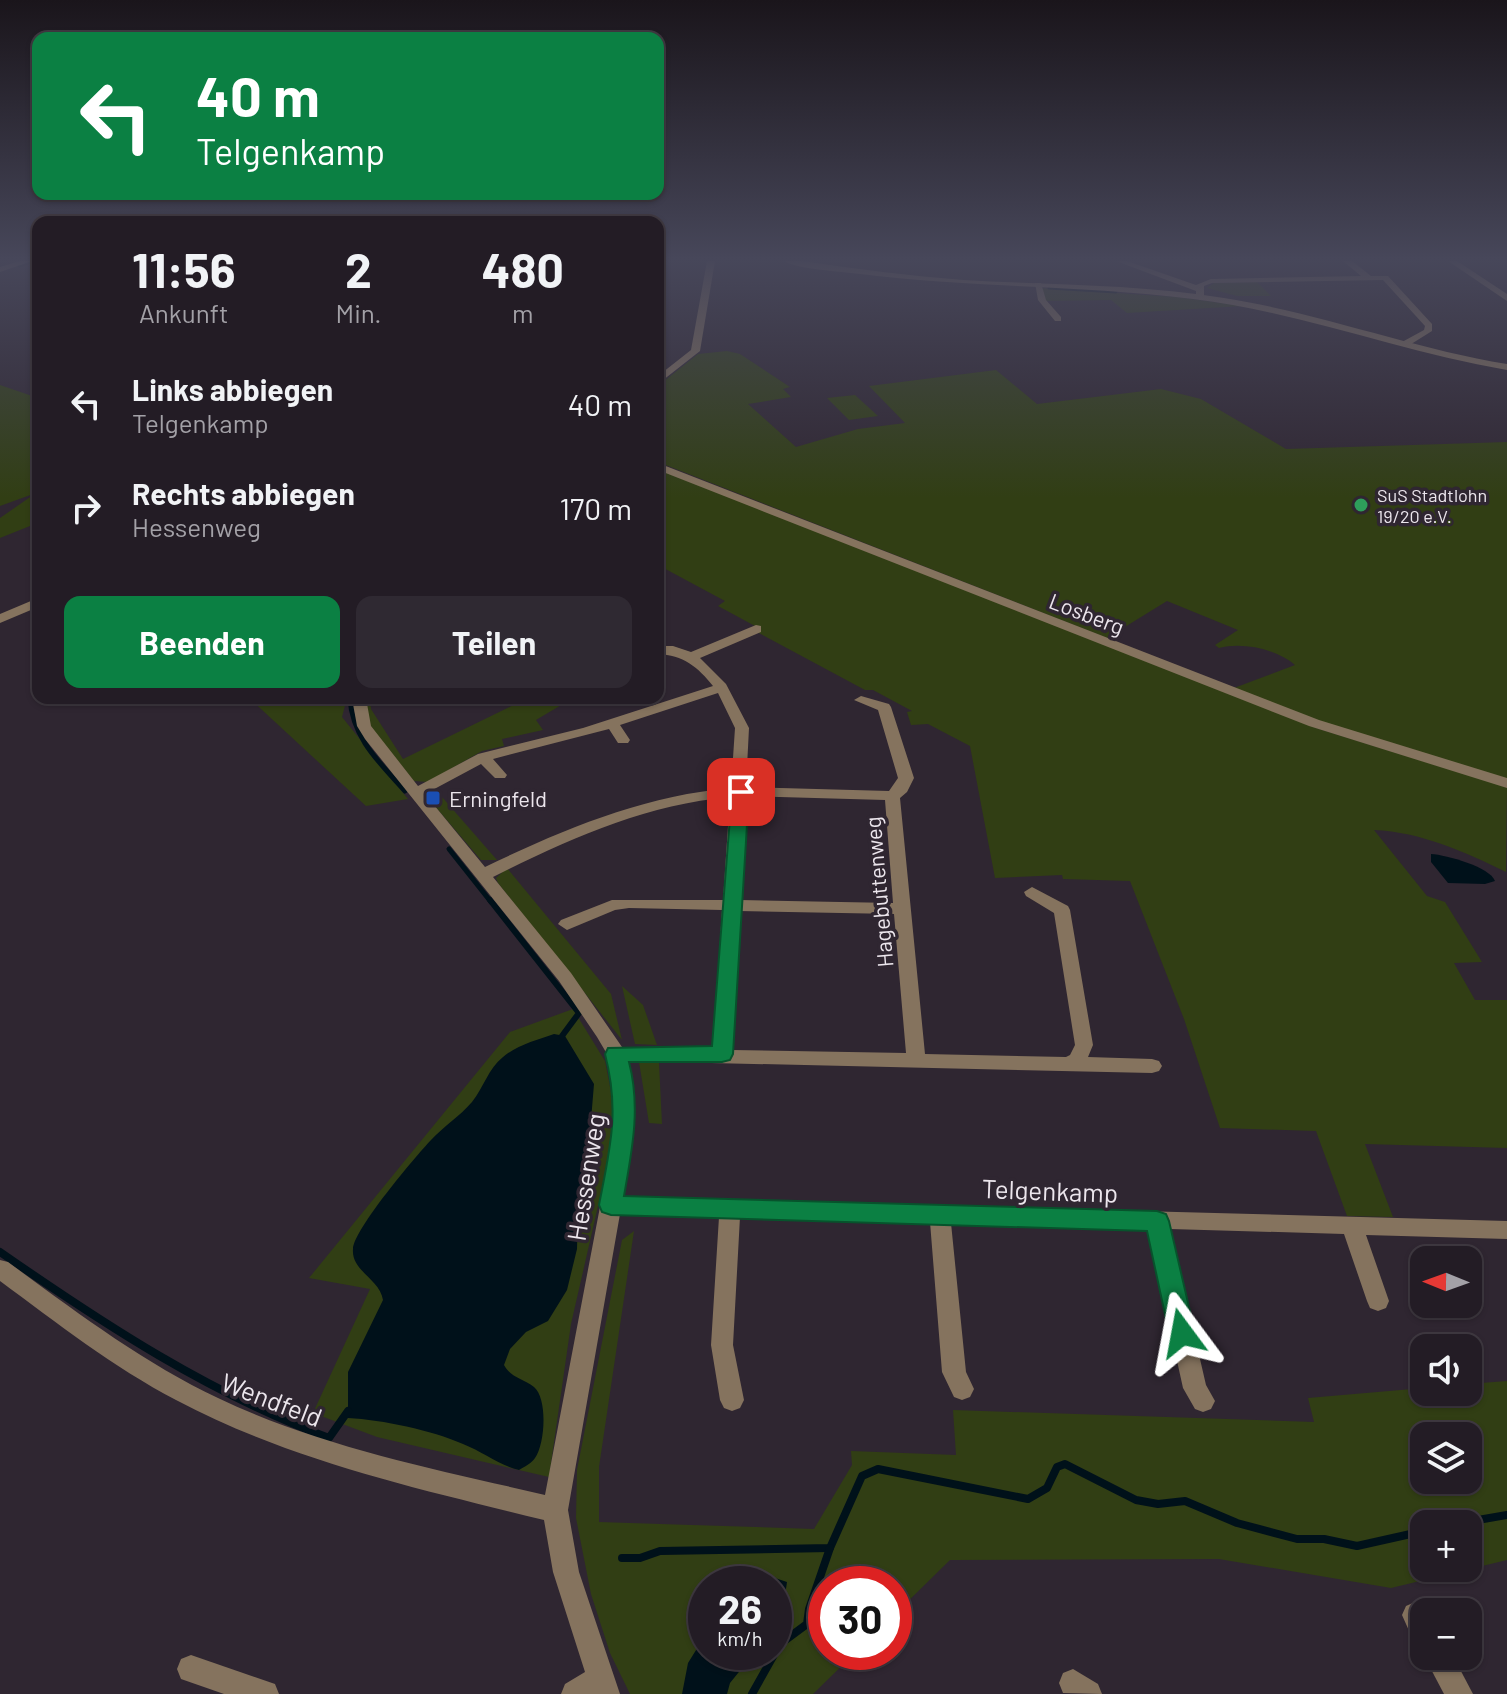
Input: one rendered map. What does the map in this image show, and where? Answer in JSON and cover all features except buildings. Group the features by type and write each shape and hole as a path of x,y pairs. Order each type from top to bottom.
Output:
{"street":[{"path":"664,376 695,351 697,340"},
{"path":"1390,340 1460,359 1507,367"},
{"path":"1405,344 1413,340"},
{"name":"Losberg","path":"664,468 1314,723 1507,783"},
{"path":"0,619 32,605"},
{"path":"691,657 756,629"},
{"path":"664,650 680,649 706,669 737,713 742,728 741,792 722,1054"},
{"path":"416,793 483,757 612,723 720,688"},
{"name":"Hagebuttenweg","path":"861,700 884,707 906,778 899,792 892,796 916,1059"},
{"name":"Hessenweg","path":"360,704 364,726 565,977 616,1054 624,1085 626,1123 555,1510 566,1572 603,1686"},
{"path":"612,723 623,740"},
{"path":"483,757 500,775"},
{"path":"483,875 558,838 666,803 741,792 892,796"},
{"path":"1032,892 1062,910 1084,1045 1075,1060"},
{"path":"567,924 621,903 901,909"},
{"path":"616,1054 1075,1060 1152,1066"},
{"name":"Telgenkamp","path":"611,1205 1507,1230"},
{"path":"730,1209 722,1345 732,1400"},
{"path":"940,1214 954,1372 962,1389"},
{"path":"1157,1221 1195,1388 1203,1401"},
{"path":"1352,1226 1378,1301"},
{"name":"Wendfeld","path":"0,1269 81,1327 210,1406 361,1461 555,1510"},
{"path":"191,1669 265,1694"},
{"path":"1446,1670 1459,1694"},
{"path":"575,1694 603,1686"}],"green space":[{"path":"727,351 740,354 790,387 783,389 791,397 748,404 796,447 858,429 905,423 869,386 996,370 1037,404 1161,389 1201,399 1286,449 1507,442 1507,779 1324,723 1234,688 1295,665 1288,659 1259,648 1219,648 1215,645 1238,630 1167,601 1107,638 664,464 664,381 698,354"},
{"path":"0,385 32,396 32,494 0,506"},
{"path":"855,395 878,416 849,420 827,398"},
{"path":"664,470 1319,729 1507,787 1506,872 1459,850 1426,839 1374,830 1427,896 1445,902 1482,962 1454,963 1475,1000 1507,1000 1507,1148 1365,1144 1393,1217 1347,1216 1316,1131 1220,1128 1184,1019 1130,881 1063,879 1062,875 995,878 970,746 928,724 911,725 907,712 912,711 873,690 865,690 757,632 755,626 718,606 725,601 664,568"},
{"path":"32,496 32,527 0,538 0,518"},
{"path":"256,704 345,704 342,717 408,799 366,806"},
{"path":"365,704 371,704 403,759 516,704 563,704 536,720 543,730 502,739 504,746 482,751 428,782 414,781 368,724"},
{"path":"435,789 497,860 481,860 427,797"},
{"path":"507,868 611,994 622,1040 498,883 496,878"},
{"path":"622,986 643,1005 657,1045 635,1044"},
{"path":"573,1009 605,1061 617,1123 571,1324 549,1477 377,1437 313,1413 370,1289 309,1278 510,1032"},
{"path":"639,1062 659,1063 662,1124 649,1123"},
{"path":"634,1231 599,1467 599,1522 814,1529 852,1465 851,1451 956,1455 953,1410 1314,1422 1308,1398 1410,1389 1410,1406 1482,1406 1482,1383 1507,1381 1507,1560 1482,1566 1482,1510 1410,1510 1410,1582 1416,1582 1391,1588 1219,1559 950,1560 912,1597 912,1566 808,1566 808,1670 838,1670 813,1694 630,1694 610,1653 591,1594 576,1518 577,1470 622,1240"}],"water":[{"path":"1431,854 1477,867 1495,881 1485,884 1448,883 1431,862"},
{"path":"554,1034 565,1036 594,1084 590,1132 594,1157 578,1210 577,1249 567,1290 548,1321 526,1332 510,1349 504,1365 534,1387 543,1411 543,1433 538,1451 532,1462 519,1470 436,1434 391,1423 348,1418 348,1372 383,1300 377,1286 356,1263 353,1249 363,1226 386,1193 431,1140 472,1102 498,1062 521,1046"},
{"path":"688,1663 688,1670 740,1670 730,1683 727,1694 682,1694"}],"waterway":[{"path":"351,704 362,738 405,791"},
{"path":"449,849 491,902"},
{"path":"490,900 579,1013 562,1036"},
{"path":"0,1252 159,1356 285,1420 329,1438 348,1411"},
{"path":"830,1548 862,1476 878,1469 1028,1499 1047,1488 1057,1467 1065,1464 1136,1500 1158,1504 1185,1501 1237,1523 1297,1539 1324,1539 1357,1546 1410,1534"},
{"path":"1482,1519 1507,1515"},
{"path":"622,1558 640,1558 660,1551 830,1548"},
{"path":"752,1694 780,1644 807,1624 809,1609 830,1548"}],"place":[{"name":"SuS Stadtlohn 19/20 e.V.","path":"1361,505"},
{"name":"Erningfeld","path":"433,798"}],"route":[{"path":"741,792 722,1054 616,1054 624,1085 626,1123 611,1205 1157,1221 1182,1333"}]}
